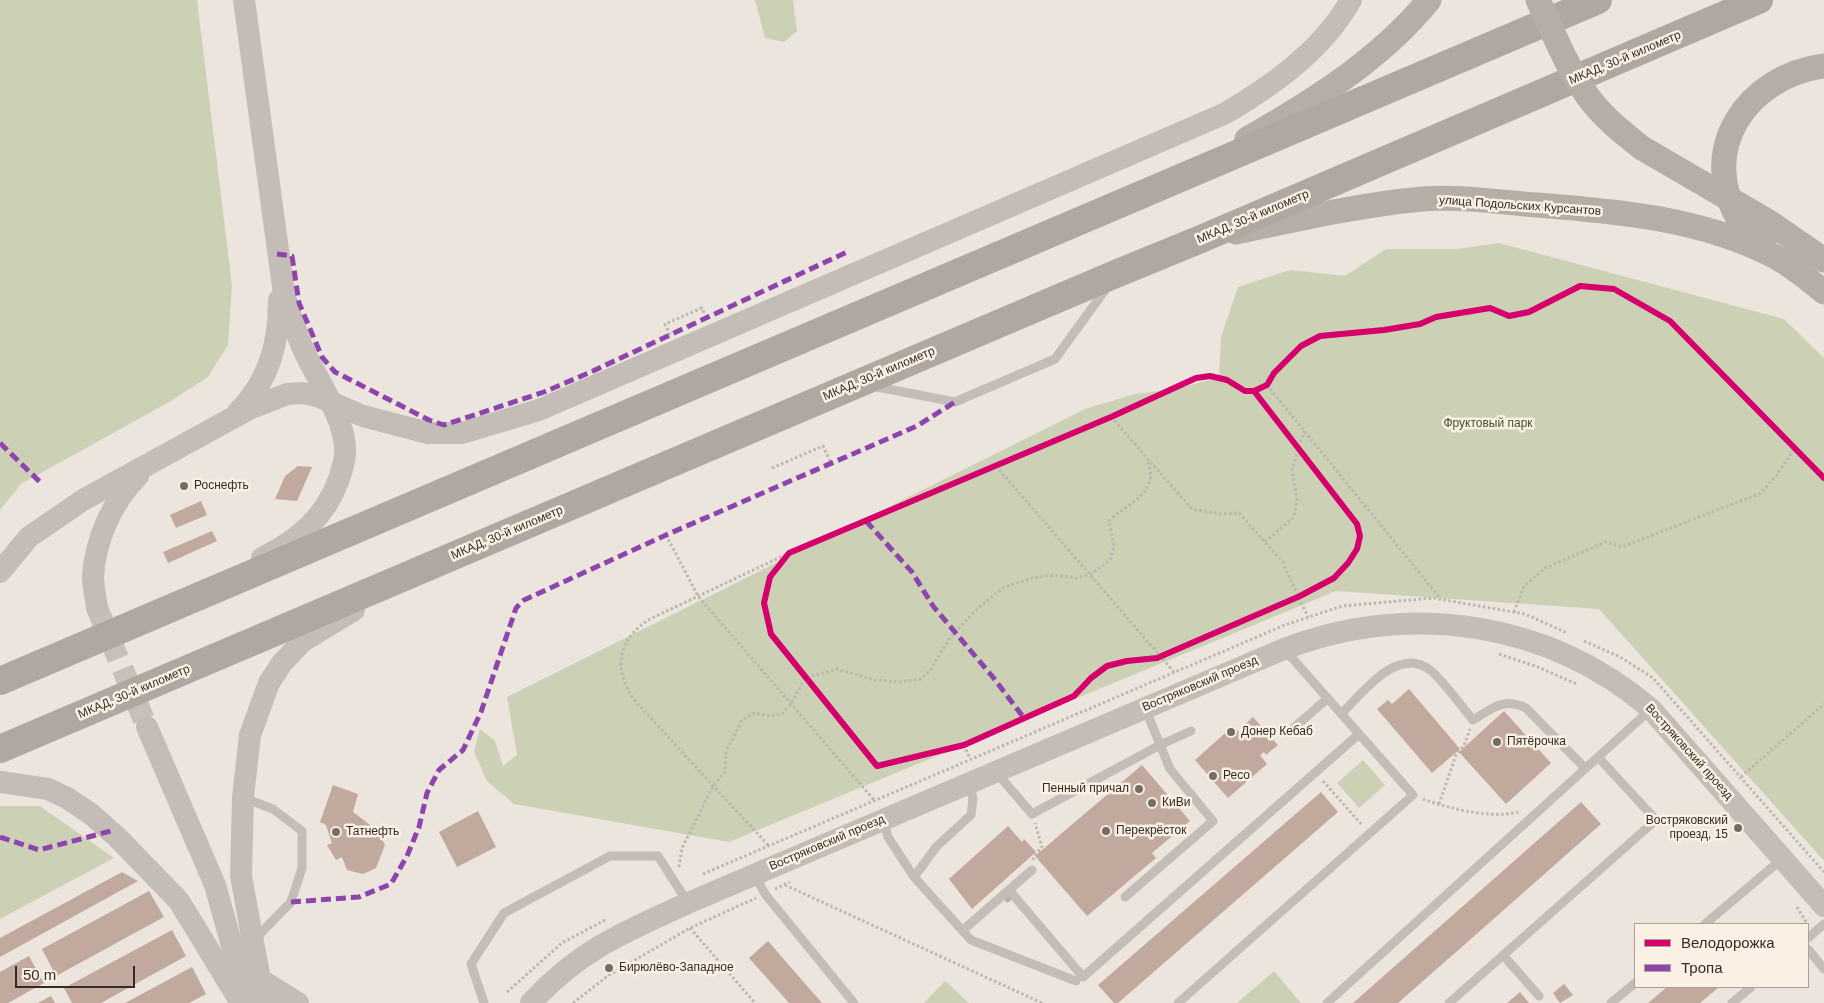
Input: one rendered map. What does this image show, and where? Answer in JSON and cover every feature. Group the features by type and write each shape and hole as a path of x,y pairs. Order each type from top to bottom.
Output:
{"highway":[{"name":"МКАД, 30-й километр","path":"0,749 1118,273 1201,240 1759,0"},
{"path":"0,681 1588,3"}],"main road":[{"path":"1177,180 1275,123 1328,88 1396,34 1429,0"},
{"path":"1538,0 1580,85 1604,115 1623,133 1642,148 1769,222 1824,260"},
{"path":"1772,255 1742,224 1733,208 1724,168 1726,147 1733,128 1756,94 1791,73 1824,66"},
{"name":"улица Подольских Курсантов","path":"1201,240 1349,208 1424,199 1551,206 1672,222 1709,230 1772,255 1824,292"}],"street":[{"path":"137,623 296,539 311,526 328,502 343,466 346,449 341,428 292,322 284,294 277,254 263,130 244,0"},
{"path":"0,572 28,537 50,520 224,422 269,399 287,394 302,393 317,396 363,416 428,433 462,433 539,410 1226,113 1261,92 1296,66 1322,39 1351,0"},
{"path":"224,422 239,411 251,397 266,373 274,353 279,329 277,254"},
{"path":"97,608 93,579 102,533 126,488 144,470 169,453"},
{"path":"267,1003 262,992 262,980 241,876 243,797 250,735 269,683 282,663 303,641 338,618 451,557"},
{"name":"Востряковский проезд","path":"531,1003 556,977 576,960 682,894 754,874 878,810 968,783 1317,636 1348,629 1394,624 1440,623 1477,628 1516,637 1558,651 1626,687 1651,708 1824,906"},
{"path":"148,727 215,885 248,1003"},
{"path":"0,782 48,789 90,814 117,837 179,901 241,1003"},
{"path":"222,909 246,960 262,980 298,1003"}],"lane":[{"path":"859,383 955,402 1055,359 1118,273"},
{"path":"1178,1003 1413,795 1284,649"},
{"path":"1341,714 1393,667 1403,663 1415,663 1430,670 1473,720 1501,704 1513,702 1526,708 1585,768"},
{"path":"1288,733 1328,698"},
{"path":"1125,897 1213,821 1170,769 1145,708"},
{"path":"1326,1003 1651,708"},
{"path":"996,771 1032,814 1160,745 1191,731"},
{"path":"1009,890 1083,976 1359,734"},
{"path":"1449,1003 1656,820 1598,757"},
{"path":"914,877 937,846 971,815 973,798 968,783"},
{"path":"243,797 273,809 302,831 302,868 291,902 253,941"},
{"path":"878,810 888,837 914,877 971,940 1076,981"},
{"path":"484,1003 471,964 504,913 610,856 658,856 682,894"},
{"path":"1706,923 1783,858"},
{"path":"963,930 1032,870"},
{"path":"754,874 765,894 854,1003"},
{"path":"1809,937 1824,924"},
{"path":"1809,950 1824,969"},
{"path":"1504,955 1539,996"},
{"path":"1611,1003 1634,984"},
{"path":"1732,1003 1750,988"}],"path":[{"path":"670,336 665,324 702,308 704,313"},
{"path":"1266,384 1441,599"},
{"path":"1102,421 1120,413"},
{"path":"1111,417 1192,509 1221,514 1239,513 1282,561 1300,596 1308,617"},
{"path":"1265,542 1294,517 1297,499 1292,470 1304,431"},
{"path":"1292,440 1304,455"},
{"path":"1787,442 1800,455"},
{"path":"772,468 824,446 831,463"},
{"path":"1514,612 1524,586 1545,568 1606,542 1622,547 1761,493 1777,475 1794,449"},
{"path":"682,894 682,848 713,786 725,772 726,751 742,720 754,713 771,716 783,713 791,704 805,678 837,669 874,680 900,682 921,679 931,669 950,638 976,610 1004,587 1053,575 1076,578 1091,574 1110,560 1114,545 1109,521 1120,510 1138,500 1150,480 1148,461"},
{"path":"987,470 1005,462"},
{"path":"996,466 1174,672"},
{"path":"666,536 698,596 791,704 878,810"},
{"path":"768,845 634,700 624,685 620,671 624,649 636,628 698,596 798,549"},
{"path":"780,565 789,553"},
{"path":"1291,600 1308,592"},
{"path":"964,745 970,759 1174,672 1308,617 1342,606 1429,598 1441,599 1525,614 1568,634"},
{"path":"1576,638 1620,657 1653,678 1824,872"},
{"path":"1149,659 1170,653"},
{"path":"1494,653 1538,666 1585,688"},
{"path":"799,671 811,686"},
{"path":"1741,777 1824,704"},
{"path":"1439,804 1456,755 1464,746 1473,720"},
{"path":"954,747 972,741"},
{"path":"1316,773 1370,833"},
{"path":"1413,795 1439,804 1504,816 1543,807"},
{"path":"1032,814 1042,847 1034,856 1032,870"},
{"path":"573,1003 609,974 690,928 793,880"},
{"path":"785,884 1042,1003"},
{"path":"1794,903 1800,910"},
{"path":"690,928 755,1003"},
{"path":"507,992 538,964"}],"green space":[{"path":"0,0 197,0 232,285 228,345 208,377 171,401 21,484 0,510"},
{"path":"755,0 793,0 797,31 784,42 765,38"},
{"name":"Фруктовый парк","path":"1499,243 1784,319 1824,358 1824,861 1599,609 1336,591 729,842 514,804 487,781 474,752 480,729 495,741 503,766 517,755 507,697 1085,409 1135,394 1176,389 1219,377 1221,337 1238,287 1290,270 1345,276 1386,249 1457,249"},
{"path":"1363,760 1385,785 1359,808 1337,783"},
{"path":"0,806 40,806 114,858 0,919"},
{"path":"1274,971 1301,1003 1237,1003"},
{"path":"945,981 969,1003 924,1003"}],"building":[{"path":"298,466 312,467 297,501 275,499 285,476"},
{"path":"201,501 207,515 176,528 170,515"},
{"path":"212,531 217,541 168,563 163,552"},
{"path":"1409,689 1460,749 1432,773 1377,709 1388,700 1392,704"},
{"path":"1504,711 1551,763 1506,804 1459,752"},
{"path":"1253,717 1278,745 1266,755 1264,752 1260,755 1267,764 1228,798 1195,760 1233,726 1240,733 1244,729 1242,727"},
{"path":"1142,765 1190,821 1152,853 1156,858 1087,916 1035,856"},
{"path":"333,785 358,794 353,812 378,831 385,845 376,868 363,874 347,870 342,857 336,860 327,845 332,843 326,825 320,822"},
{"path":"1321,792 1338,812 1118,1003 1114,1003 1098,985"},
{"path":"1581,802 1601,824 1472,938 1398,1003 1353,1003"},
{"path":"478,811 496,847 457,867 439,832"},
{"path":"1008,826 1022,842 1024,839 1036,852 972,909 949,879"},
{"path":"122,872 138,881 0,957 0,938"},
{"path":"149,891 164,917 56,976 42,949"},
{"path":"1008,894 1013,899 1007,903 1003,898"},
{"path":"172,930 186,956 101,1003 72,1003 64,988"},
{"path":"768,941 822,1003 789,1003 749,958"},
{"path":"29,956 44,983 8,1003 0,1003 0,972"},
{"path":"192,967 206,994 189,1003 125,1003"},
{"path":"1564,984 1573,995 1560,1003 1553,993"},
{"path":"1666,988 1718,988 1700,1003 1648,1003"},
{"path":"1520,992 1529,1003 1507,1003"},
{"path":"51,996 55,1003 38,1003"}],"tunnel":[{"path":"97,608 147,727"}],"marked path":[{"path":"277,254 292,256 299,303 322,357 335,372 429,420 444,425 544,392 593,371 849,251"},
{"path":"291,902 359,897 391,884 407,856 419,827 427,793 439,770 463,750 481,712 516,608 524,600 666,535 917,426 955,402"},
{"path":"0,443 40,482"},
{"path":"866,521 912,572 933,606 992,676 1024,718"},
{"path":"0,837 39,850 111,831"}],"cycle path":[{"path":"1254,391 1357,524 1360,536 1357,549 1348,563 1334,578 1300,596 1157,658 1127,661 1107,666 1091,678 1074,696 964,745 877,766 771,634 764,603 770,577 789,553 1111,417 1196,378 1210,376 1227,380 1245,391 1254,391 1267,385 1274,373 1301,346 1320,336 1384,330 1420,324 1436,317 1490,308 1509,316 1529,312 1580,286 1614,289 1670,321 1824,478"}],"place":[{"name":"Роснефть","path":"184,486"},
{"name":"Донер Кебаб","path":"1231,732"},
{"name":"Пятёрочка","path":"1497,742"},
{"name":"Ресо","path":"1213,776"},
{"name":"Пенный причал","path":"1139,789"},
{"name":"КиВи","path":"1152,803"},
{"name":"Востряковский проезд, 15","path":"1738,828"},
{"name":"Перекрёсток","path":"1106,831"},
{"name":"Татнефть","path":"336,832"},
{"name":"Бирюлёво-Западное","path":"609,968"}]}
